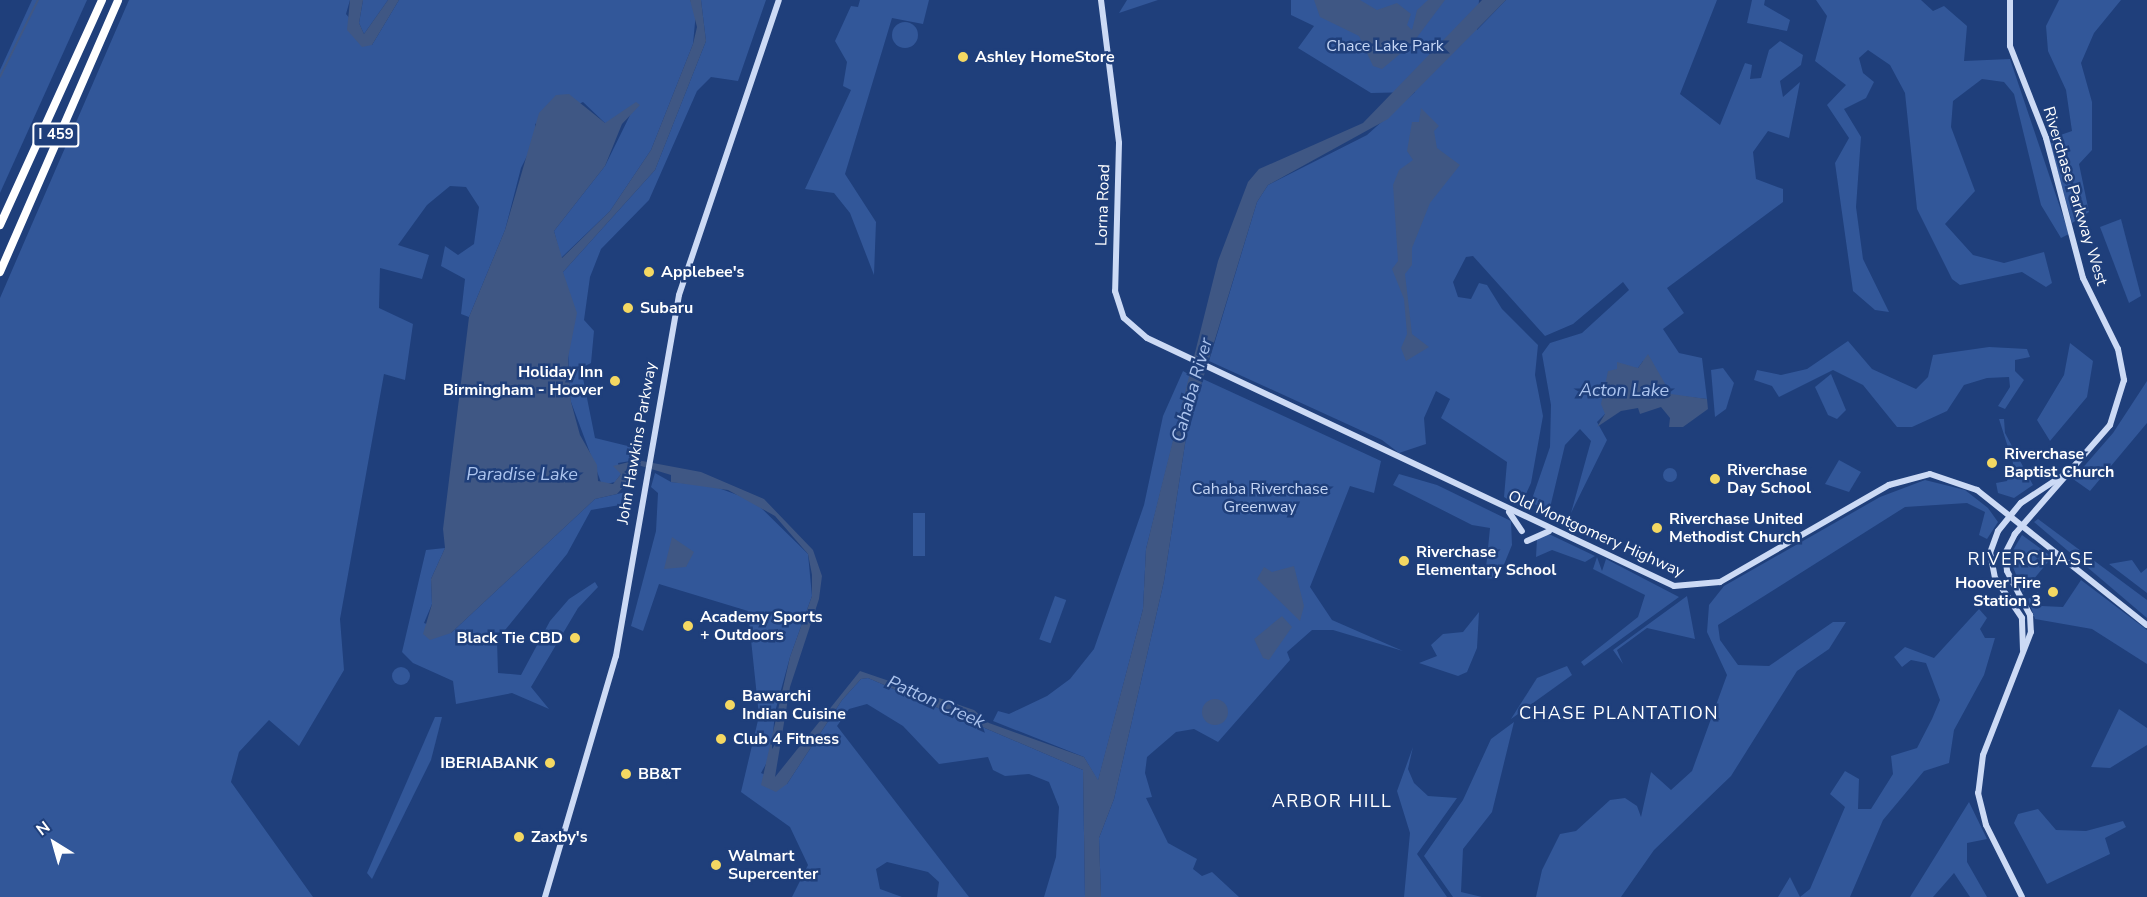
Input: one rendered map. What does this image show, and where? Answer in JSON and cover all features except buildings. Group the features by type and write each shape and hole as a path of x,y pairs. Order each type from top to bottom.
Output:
{"highway":[{"name":"I 459","path":"0,225 102,0"},
{"name":"I 459","path":"0,273 118,0"}],"street":[{"name":"John Hawkins Parkway","path":"545,897 616,656 662,371 696,236 779,0"},
{"name":"Lorna Road","path":"1101,0 1119,143 1116,300 1133,329 1202,365"},
{"name":"Riverchase Parkway West","path":"2010,0 2010,46 2046,138 2085,284 2123,368 2118,409 2084,458 2022,526 2005,554 2009,575 2031,620 2021,659 1978,782 1982,816 2022,897"},
{"name":"Old Montgomery Highway","path":"1202,365 1658,580 1690,589 1728,578 1914,476 1955,478 2010,516 2147,625"},
{"name":"Riverchase Parkway West","path":"2021,659 2022,618 1995,578 1990,558 2010,516 2084,458"},
{"path":"1504,508 1521,531"},
{"path":"1527,541 1536,532 1555,531"}],"green space":[{"path":"32,0 87,0 0,193 0,70"},
{"path":"129,0 350,0 346,14 372,45 399,0 690,0 696,12 693,44 651,150 610,211 561,258 554,231 605,166 636,103 613,123 605,123 583,102 535,124 536,138 521,168 505,230 469,317 461,314 465,279 441,266 445,246 458,255 474,244 479,207 466,187 450,186 427,205 398,245 429,255 422,279 380,268 379,308 413,324 405,380 384,374 340,619 344,670 299,746 269,720 239,752 231,782 313,897 0,897 0,298"},
{"path":"363,0 388,0 364,34 359,23"},
{"path":"701,0 766,0 738,81 711,77 697,91 649,200 601,249 590,277 584,320 594,331 591,363 581,368 595,438 640,449 637,460 618,463 621,474 615,482 602,485 571,402 563,272 655,170 706,41"},
{"path":"860,0 929,0 923,24 892,18 845,174 876,222 874,275 850,213 834,193 805,189 851,90 843,86 847,62 835,41 851,6 858,7"},
{"path":"1127,0 1158,0 1119,13"},
{"name":"Chace Lake Park","path":"1291,0 1479,0 1477,30 1506,0 1717,0 1680,94 1720,125 1745,63 1752,65 1750,79 1761,78 1769,50 1780,41 1803,55 1801,65 1780,81 1783,97 1800,82 1789,138 1768,131 1753,152 1756,179 1783,189 1783,202 1667,288 1684,313 1663,329 1679,353 1702,358 1707,399 1671,395 1643,361 1638,368 1618,367 1605,414 1597,422 1607,440 1571,513 1591,441 1580,429 1565,445 1549,512 1531,502 1550,447 1551,405 1542,354 1550,343 1582,333 1629,290 1623,282 1573,324 1545,336 1473,256 1466,257 1453,282 1458,297 1471,299 1479,283 1487,285 1502,309 1538,345 1535,375 1543,416 1531,483 1520,507 1504,497 1507,462 1441,418 1450,399 1436,391 1424,418 1426,444 1399,453 1382,440 1209,361 1257,202 1268,185 1367,135 1415,92 1371,93 1298,48 1314,26 1291,15"},
{"path":"1752,0 1765,0 1764,5 1790,20 1787,31 1747,23"},
{"path":"1816,0 1921,0 1933,11 1944,6 1967,26 1964,61 2010,59 2069,234 2061,238 2041,205 2014,94 2004,82 1982,79 1953,101 1951,127 1975,191 1945,224 1973,255 2004,263 2044,252 2052,283 2046,287 2022,272 1960,285 1952,279 1917,209 1905,93 1890,65 1868,50 1859,58 1863,73 1874,82 1866,98 1844,109 1861,137 1856,207 1863,259 1889,312 1875,310 1853,291 1835,163 1849,138 1827,105 1846,85 1815,61 1827,16"},
{"path":"2059,0 2121,0 2094,33 2081,63 2092,102 2092,150 2079,164 2089,212 2072,223 2049,139 2072,131 2066,90 2048,51 2046,26"},
{"path":"905,22 914,26 918,35 914,44 905,48 896,44 892,35 896,26"},
{"path":"2121,219 2141,296 2129,303 2100,227"},
{"path":"1848,341 1872,369 1916,389 1928,377 1933,355 1989,347 2027,349 2030,357 2015,360 2015,371 2024,380 2005,409 1998,406 2010,387 2009,377 1987,378 1964,385 1947,411 1912,427 1897,427 1863,385 1833,370 1779,397 1772,386 1754,380 1757,370 1781,375 1807,369"},
{"path":"2070,343 2093,361 2087,397 2050,441 2037,420 2064,375"},
{"path":"1723,368 1734,383 1726,409 1715,417 1711,370"},
{"path":"1183,371 1190,375 1146,549 1143,609 1098,781 1084,757 993,721 998,711 1009,714 1047,696 1070,679 1094,649 1144,505 1163,416"},
{"path":"1831,374 1846,410 1837,419 1828,415 1815,387"},
{"name":"Cahaba Riverchase Greenway","path":"1203,379 1381,461 1374,493 1350,486 1310,587 1332,620 1403,651 1333,630 1312,630 1287,652 1290,660 1218,742 1194,729 1176,732 1147,757 1145,773 1152,797 1146,798 1168,843 1197,859 1193,869 1202,876 1212,872 1239,897 1101,897 1099,838 1114,799 1164,581 1187,431"},
{"path":"2147,381 2147,423 2090,491 2073,479 2113,433"},
{"path":"1999,419 2004,419 2005,433 2033,485 2014,498 1998,493 1996,483 2007,481 2013,463"},
{"path":"1839,460 1861,472 1849,492 1825,484"},
{"path":"1667,468 1673,468 1677,475 1673,482 1667,482 1663,478 1663,472"},
{"path":"655,473 671,482 713,486 754,501 808,554 812,596 790,657 775,712 771,755 761,773 787,784 842,700 861,679 868,678 1083,770 1085,897 1044,897 1056,857 1059,807 1049,782 1029,774 1005,776 993,770 988,757 939,764 903,726 867,704 849,709 837,726 969,897 937,897 939,882 928,872 887,862 876,869 880,889 902,897 792,897 808,865 790,827 741,792 759,716 748,611 659,584 643,631 631,626 656,531 658,493 651,487"},
{"path":"1399,474 1437,485 1511,521 1512,545 1498,579 1485,578 1490,528 1472,525 1393,485"},
{"path":"1925,480 1965,490 1988,508 1998,522 1987,539 1979,535 1985,512 1967,503 1905,507 1718,625 1720,640 1738,665 1769,666 1833,622 1846,622 1829,649 1797,671 1731,776 1654,850 1621,897 1536,897 1542,870 1560,834 1576,831 1610,800 1625,798 1637,806 1641,817 1651,772 1671,790 1692,771 1727,675 1707,632 1709,605 1724,586 1880,497"},
{"path":"626,492 620,505 591,510 567,554 497,640 498,673 521,675 550,621 569,599 595,582 598,587 578,608 531,687 549,709 512,693 456,704 453,681 413,663 402,652 426,550 445,548 431,579 432,604 424,623 451,633 595,499"},
{"path":"913,513 925,513 925,556 913,556"},
{"path":"2038,519 2147,600 2147,618 2034,522"},
{"path":"1551,535 1595,556 1585,562 1552,550 1536,557 1537,538"},
{"path":"2022,535 2052,557 2023,592 2009,557"},
{"path":"1597,557 1602,571 1606,559 1679,597 1584,666 1581,662 1638,617 1645,595 1593,569"},
{"path":"2132,560 2141,573 2147,568 2147,593 2109,564"},
{"path":"2081,580 2147,630 2147,664 2092,629 2035,619 2028,599 2038,592 2042,606 2063,607"},
{"path":"1055,596 1066,600 1051,643 1039,639"},
{"path":"1687,596 1695,639 1647,628 1617,650 1623,664 1613,650"},
{"path":"1979,609 1987,618 1980,629 1985,638 1995,638 1984,675 1954,730 1949,763 1924,771 1883,820 1850,897 1800,897 1810,889 1845,807 1830,794 1845,771 1859,779 1858,809 1871,809 1893,774 1891,756 1917,748 1940,700 1926,663 1911,660 1902,667 1894,657 1905,647 1934,658"},
{"path":"1479,612 1477,648 1467,672 1458,676 1419,663 1437,656 1431,645 1443,634 1463,632"},
{"path":"1567,666 1572,675 1511,719 1537,678"},
{"path":"397,667 405,667 410,672 408,683 397,685 392,680 392,672"},
{"path":"2119,709 2147,728 2147,745 2110,768 2091,767"},
{"path":"435,717 442,717 431,760 372,879 367,873"},
{"path":"1514,722 1492,812 1463,849 1461,892 1482,897 1453,897 1424,856 1463,800 1491,739"},
{"path":"1413,747 1408,769 1414,783 1428,796 1457,798 1417,854 1447,897 1404,897 1410,833 1397,791"},
{"path":"1969,802 1987,839 1967,843 1967,862 1987,897 1970,897 1954,873 1933,897 1910,897"},
{"path":"2038,809 2056,830 2086,831 2123,821 2126,827 2105,838 2110,854 2047,884 2014,823 2018,814"},
{"path":"1790,877 1800,897 1778,897"}],"water":[{"path":"350,0 363,0 359,23 364,34 388,0 399,0 372,45 362,47 347,30"},
{"name":"Paradise Lake","path":"690,0 701,0 706,41 655,170 563,272 577,313 568,358 571,402 580,435 597,465 598,481 613,484 621,474 613,466 637,460 701,472 764,499 813,550 822,576 819,599 790,687 775,777 860,671 974,710 989,723 1084,757 1098,780 1143,609 1146,549 1160,492 1218,261 1248,182 1259,169 1363,123 1482,0 1506,0 1388,119 1268,185 1257,202 1187,431 1164,581 1114,799 1099,838 1101,897 1085,897 1083,770 868,678 861,679 842,700 787,784 776,792 761,785 790,657 812,596 812,575 808,554 775,516 728,490 671,482 671,475 638,465 629,468 624,472 632,477 617,494 595,499 451,633 430,640 423,634 432,604 431,579 445,548 443,529 469,317 505,230 539,113 556,95 569,94 605,123 636,102 640,105 622,124 605,166 554,231 562,258 610,211 651,150 693,44 697,27"},
{"path":"1314,0 1360,0 1377,10 1397,3 1411,14 1407,25 1412,30 1417,10 1428,0 1445,0 1412,44 1382,69 1373,66 1359,36 1320,17"},
{"path":"1421,108 1439,126 1434,131 1437,148 1460,165 1430,203 1412,248 1412,265 1405,274 1412,334 1429,347 1406,361 1401,348 1407,334 1404,299 1392,269 1398,261 1393,185 1399,170 1413,160 1407,151 1412,122 1419,122"},
{"name":"Acton Lake","path":"1648,354 1671,394 1707,399 1708,409 1683,427 1669,427 1670,418 1661,407 1640,414 1638,408 1621,411 1597,427 1605,414 1601,404 1608,371 1617,369 1617,362 1638,368"},
{"path":"672,537 694,552 686,567 664,569"},
{"path":"1294,566 1304,606 1300,621 1257,579 1264,567 1272,572"},
{"path":"1282,616 1292,627 1269,660 1263,658 1254,639"},
{"path":"1215,699 1225,702 1228,712 1225,722 1215,725 1205,722 1202,712 1205,702"}],"waterway":[{"path":"0,77 38,0"}],"place":[{"name":"Ashley HomeStore","path":"963,57"},
{"name":"Applebee's","path":"649,272"},
{"name":"Subaru","path":"628,308"},
{"name":"Holiday Inn Birmingham - Hoover","path":"615,381"},
{"name":"Riverchase Baptist Church","path":"1992,463"},
{"name":"Riverchase Day School","path":"1715,479"},
{"name":"Riverchase United Methodist Church","path":"1657,528"},
{"name":"Riverchase Elementary School","path":"1404,561"},
{"name":"Hoover Fire Station 3","path":"2053,592"},
{"name":"Academy Sports + Outdoors","path":"688,626"},
{"name":"Black Tie CBD","path":"575,638"},
{"name":"Bawarchi Indian Cuisine","path":"730,705"},
{"name":"Club 4 Fitness","path":"721,739"},
{"name":"IBERIABANK","path":"550,763"},
{"name":"BB&T","path":"626,774"},
{"name":"Zaxby's","path":"519,837"},
{"name":"Walmart Supercenter","path":"716,865"}],"district":[{"name":"RIVERCHASE","path":"2031,559"},
{"name":"CHASE PLANTATION","path":"1619,713"},
{"name":"ARBOR HILL","path":"1332,801"}],"water label":[{"name":"Cahaba River","path":"1192,390"},
{"name":"Patton Creek","path":"936,702"}]}
